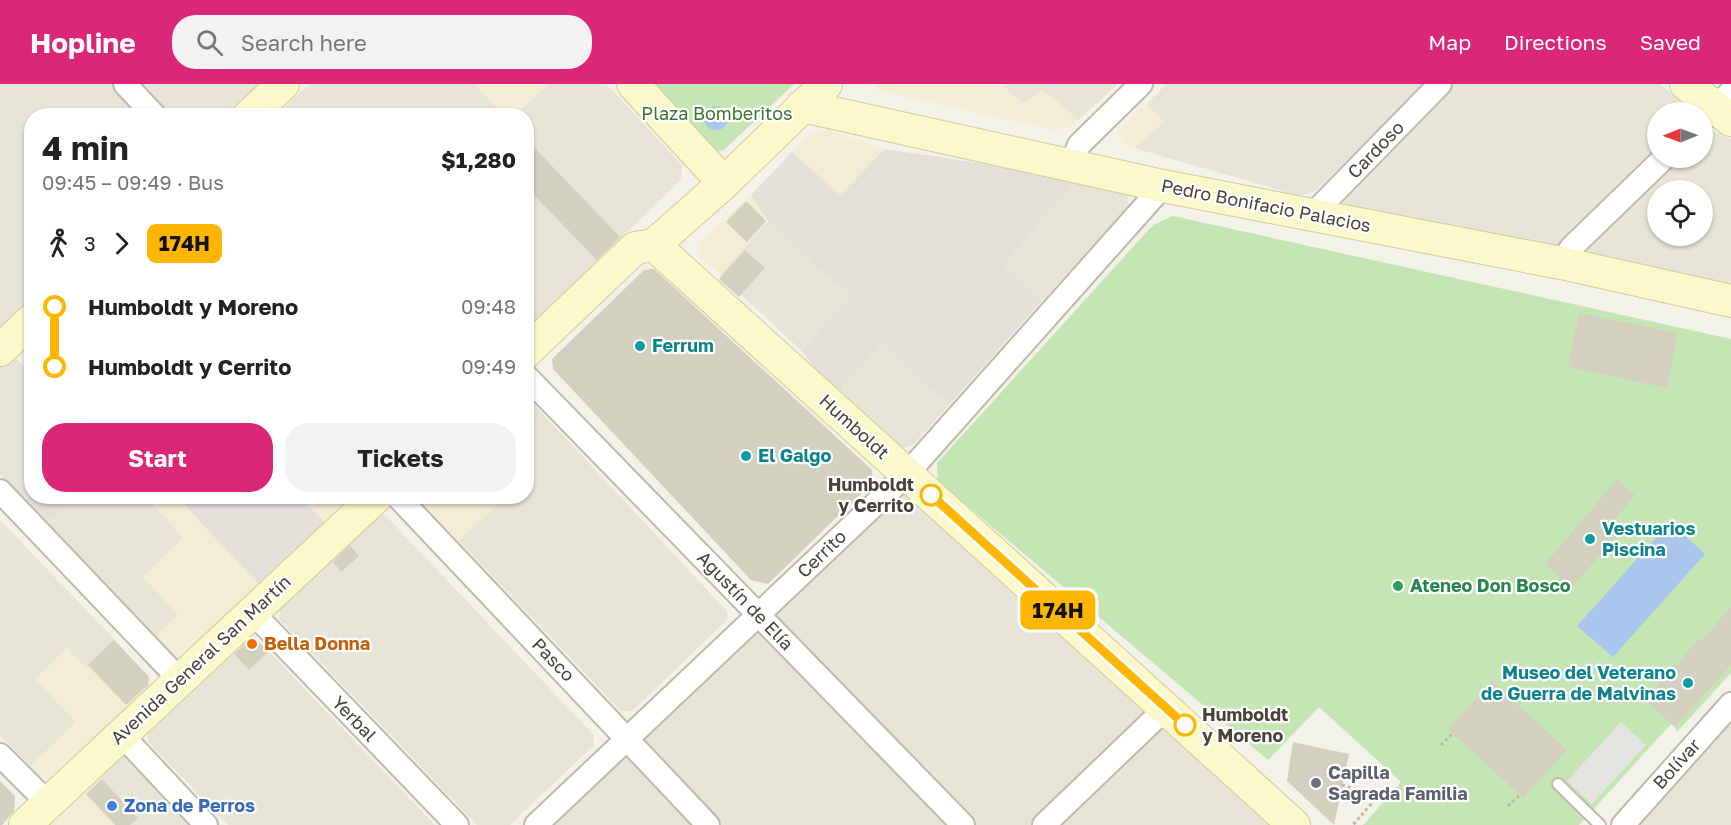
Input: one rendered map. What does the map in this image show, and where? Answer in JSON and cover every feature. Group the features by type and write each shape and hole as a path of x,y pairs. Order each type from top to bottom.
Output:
{"street":[{"path":"125,84 148,108"},
{"path":"258,108 283,84"},
{"path":"633,84 724,183"},
{"path":"534,344 635,248 654,245 724,183 826,84"},
{"path":"1071,166 1079,145 1141,84"},
{"name":"Cardoso","path":"1312,215 1440,84"},
{"path":"1686,84 1720,110"},
{"name":"Pedro Bonifacio Palacios","path":"802,106 1164,186 1561,263 1731,301"},
{"path":"1561,263 1571,248 1654,168"},
{"name":"Cerrito","path":"536,825 906,475 1164,186"},
{"name":"Humboldt","path":"654,245 1294,825"},
{"path":"0,350 24,328"},
{"name":"Agustín de Elía","path":"534,384 963,825"},
{"path":"0,491 180,680"},
{"name":"Avenida General San Martín","path":"25,825 368,504"},
{"name":"Pasco","path":"405,504 708,825"},
{"name":"Yerbal","path":"252,612 457,825"},
{"name":"Bolívar","path":"1623,825 1731,704"},
{"path":"1044,825 1166,708"},
{"path":"122,734 206,825"},
{"path":"0,755 48,804"}],"lane":[{"path":"1558,784 1600,825"}],"path":[{"path":"1440,745 1453,734"},
{"path":"1342,785 1378,796 1353,825"},
{"path":"1508,806 1520,795"}],"shaded area":[{"path":"0,84 268,84 242,108 24,108 24,315 0,337"},
{"path":"309,84 475,84 497,108 284,108"},
{"path":"475,84 549,84 522,108 497,108"},
{"path":"549,84 606,84 682,165 681,180 534,321 534,108 523,108"},
{"path":"875,84 1008,84 1005,87 1023,104 1041,89 1078,120 1070,127 1053,130 879,91"},
{"path":"1008,84 1118,84 1078,120 1042,89 1023,104 1005,87"},
{"path":"1166,84 1426,84 1315,191 1297,195 1134,148 1164,122 1146,105"},
{"path":"1454,84 1660,84 1682,102 1647,102 1647,158 1556,246 1548,250 1351,208 1344,203 1343,195 1347,186"},
{"path":"1146,105 1164,122 1134,148 1123,144 1117,132"},
{"path":"827,130 885,149 840,195 792,152 805,137"},
{"path":"1713,132 1722,133 1731,140 1731,291 1592,255 1589,251 1588,243 1592,235 1647,185 1647,246 1713,246 1713,180 1652,180 1665,168 1713,168"},
{"path":"885,149 1079,178 1003,265 1042,301 949,405 881,344 835,395 802,351 850,296 768,221 751,195 792,152 840,195"},
{"path":"1079,178 1122,190 1128,195 1129,204 1042,301 1003,265"},
{"path":"751,195 768,221 720,275 700,256 698,243"},
{"path":"768,221 851,296 802,351 720,275"},
{"path":"881,344 949,405 914,444 908,447 901,448 835,395"},
{"path":"9,350 24,367 24,500 0,474 0,358"},
{"path":"534,404 727,611 727,620 632,711 621,711 459,541 498,504 534,504"},
{"path":"902,492 912,496 1287,825 547,825"},
{"path":"28,504 66,504 46,523"},
{"path":"66,504 152,504 184,538 178,615 153,639 46,523"},
{"path":"153,504 184,504 265,591 183,660 168,655 153,639 178,615 143,577 184,537"},
{"path":"184,504 307,504 331,529 265,591"},
{"path":"307,504 358,504 331,529"},
{"path":"425,504 498,504 459,541"},
{"path":"385,515 593,734 594,745 510,825 477,825 279,619 281,605 375,516"},
{"path":"0,520 115,640 87,668 35,678 76,723 30,766 0,735"},
{"path":"247,635 257,639 435,825 228,825 149,743 147,733"},
{"path":"115,640 150,678 149,687 48,780 43,779 30,766 76,723 35,678 67,648 87,668"},
{"path":"1621,722 1646,745 1592,804 1567,781"},
{"path":"1731,722 1731,825 1636,825"},
{"path":"123,750 198,825 130,825 138,818 96,772"},
{"path":"96,772 138,818 130,825 40,825"}],"green space":[{"name":"Plaza Bomberitos","path":"647,84 794,84 725,149 717,152 708,149"},
{"name":"Ateneo Don Bosco","path":"1173,216 1731,339 1731,673 1677,732 1671,724 1579,825 1363,825 1401,782 1319,707 1268,760 938,481 937,463 1153,225"}],"water":[{"path":"716,106 721,107 727,113 727,123 721,129 716,130 711,129 705,123 704,118 705,113 711,107"},
{"path":"1670,522 1705,554 1613,657 1577,626"}],"building":[{"path":"534,147 620,237 597,260 534,195"},
{"path":"746,201 766,221 747,242 726,222"},
{"path":"745,250 765,268 739,297 719,279"},
{"name":"El Galgo","path":"654,269 872,470 873,482 768,584 751,580 553,369 552,359 644,270"},
{"path":"1579,313 1678,333 1667,388 1568,367"},
{"name":"Vestuarios Piscina","path":"1617,479 1635,495 1616,518 1625,527 1572,587 1545,564"},
{"path":"350,545 359,556 341,572 333,562"},
{"name":"Museo del Veterano de Guerra de Malvinas","path":"1731,607 1731,665 1675,727 1645,700"},
{"path":"254,637 268,652 249,670 234,654"},
{"path":"114,640 149,677 148,685 126,705 88,665"},
{"path":"1492,681 1567,750 1523,798 1448,729"},
{"name":"Capilla Sagrada Familia","path":"1293,742 1349,754 1334,825 1287,781"},
{"name":"Zona de Perros","path":"102,779 138,818 130,825 115,825 86,794"},
{"path":"0,781 15,796 14,811 2,825 0,825"}],"bus line":[{"name":"174H","path":"931,495 1185,725"}],"place":[{"name":"Ferrum","path":"640,346"},
{"name":"El Galgo","path":"746,456"},
{"name":"Humboldt y Cerrito","path":"931,495"},
{"name":"Vestuarios Piscina","path":"1590,539"},
{"name":"Ateneo Don Bosco","path":"1398,586"},
{"name":"Bella Donna","path":"252,644"},
{"name":"Museo del Veterano de Guerra de Malvinas","path":"1688,683"},
{"name":"Humboldt y Moreno","path":"1185,725"},
{"name":"Capilla Sagrada Familia","path":"1316,783"},
{"name":"Zona de Perros","path":"112,806"}]}
